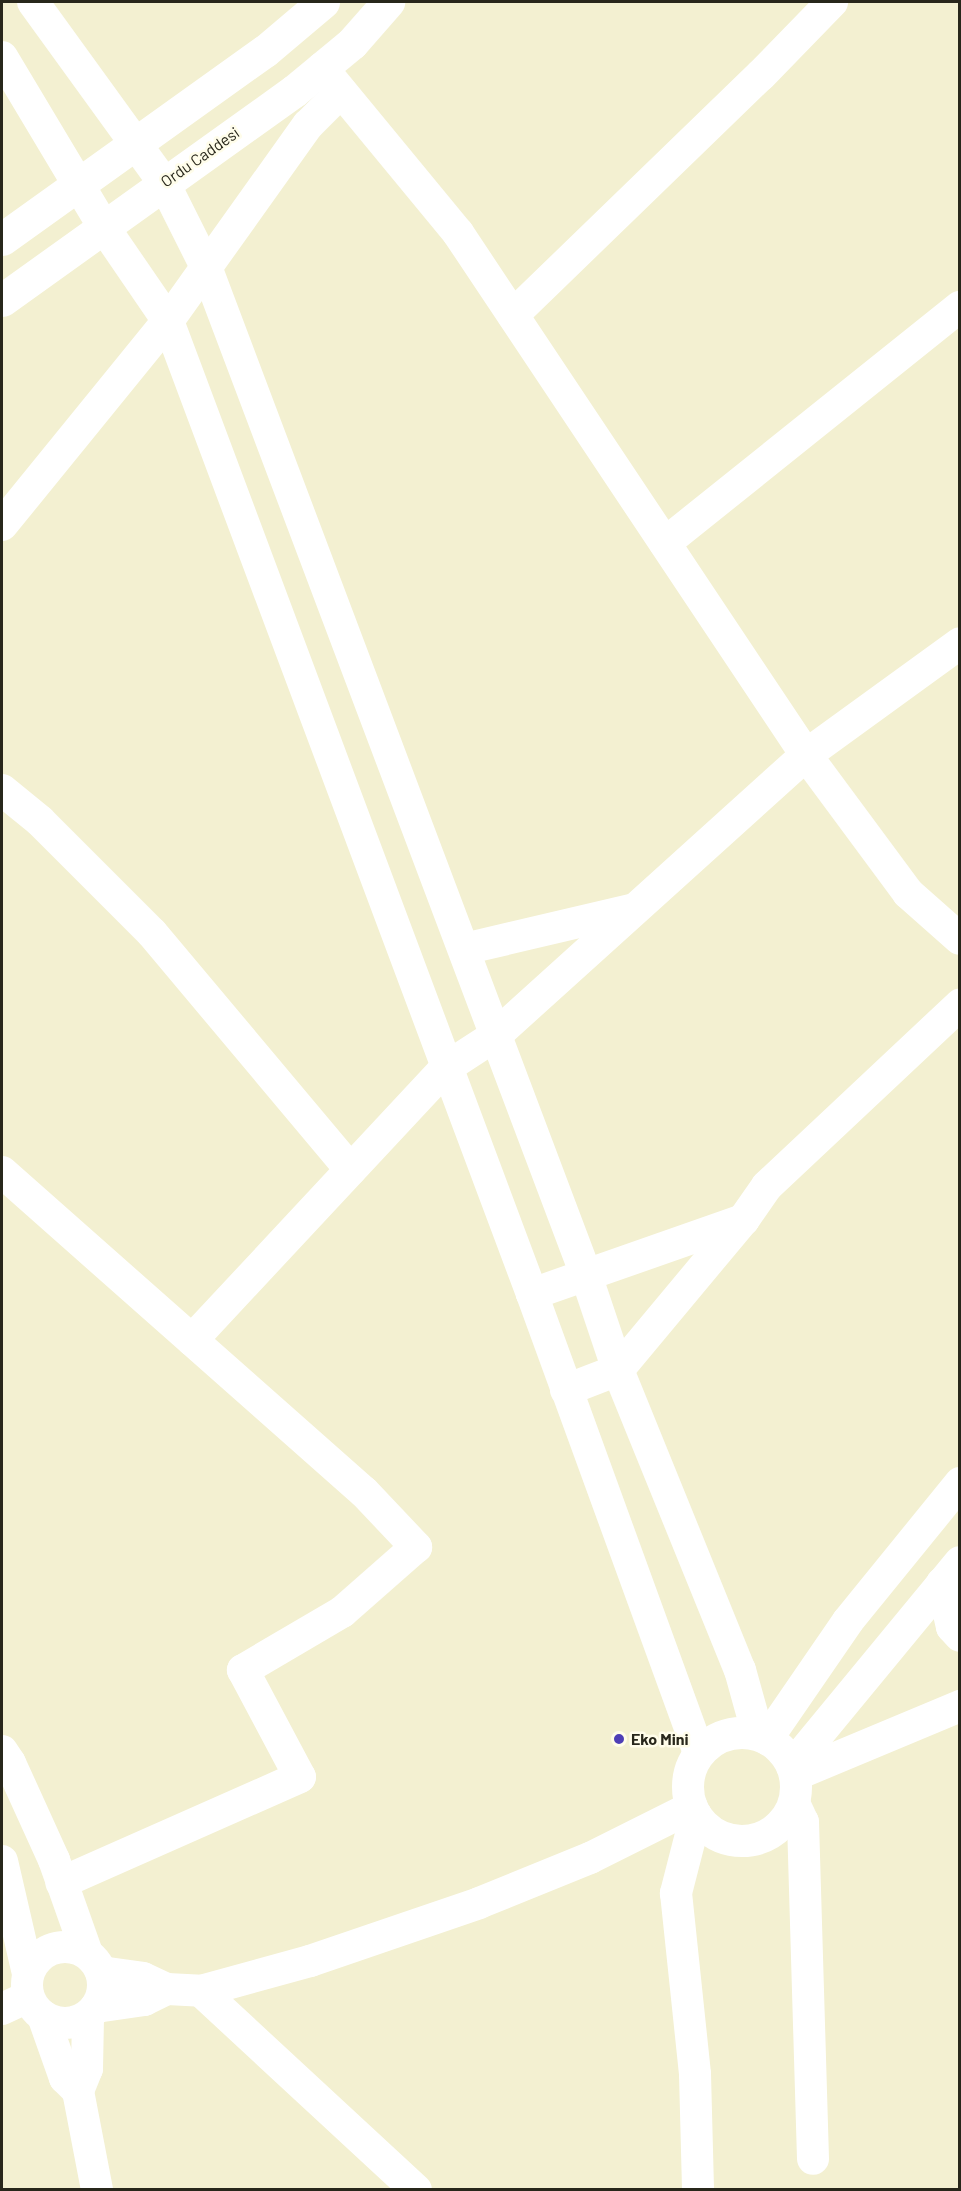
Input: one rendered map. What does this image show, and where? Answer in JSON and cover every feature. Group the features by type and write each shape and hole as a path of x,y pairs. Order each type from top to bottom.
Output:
{"main road":[{"path":"2,239 265,51 323,2"},
{"name":"Ordu Caddesi","path":"2,300 164,183 331,80 352,43 388,2"}],"street":[{"path":"33,2 164,183 206,267 586,1275 618,1370 740,1670 763,1737"},
{"path":"513,315 762,75 832,2"},
{"path":"2,57 103,226 168,321 532,1294 699,1754"},
{"path":"2,525 168,321 308,125 331,80 458,233 806,755 908,893 960,939"},
{"path":"664,543 960,307"},
{"path":"192,1340 447,1068 496,1035 806,755 960,643"},
{"path":"2,790 40,821 152,933 351,1170"},
{"path":"464,949 638,908"},
{"path":"566,1390 618,1370 744,1219 767,1186 960,1005"},
{"path":"2,1172 364,1492 416,1547 342,1612 243,1670 300,1777 61,1883"},
{"path":"532,1294 744,1219"},
{"path":"763,1737 848,1621 960,1483"},
{"path":"694,1811 717,1835 744,1840 763,1836 779,1826 793,1781 951,1572"},
{"path":"951,1572 952,1627 960,1636"},
{"path":"793,1781 960,1706"},
{"path":"698,2190 695,2074 676,1893 694,1811 688,1780 699,1754 722,1737 740,1733 763,1737 782,1750 804,1822 813,2159"},
{"path":"2,1751 10,1763 103,1984 92,2011 87,2069 78,2091 97,2190"},
{"path":"24,1989 33,1963 52,1948 76,1948 94,1963 143,1978 167,1989 201,1990 310,1961 479,1903 590,1858 694,1811"},
{"path":"2,1861 24,1989 66,2023 92,2011 144,2000 167,1989"},
{"path":"2,1923 24,1989 65,2078 78,2091"},
{"path":"201,1990 416,2190"}],"place":[{"name":"Eko Mini","path":"619,1739"}]}
